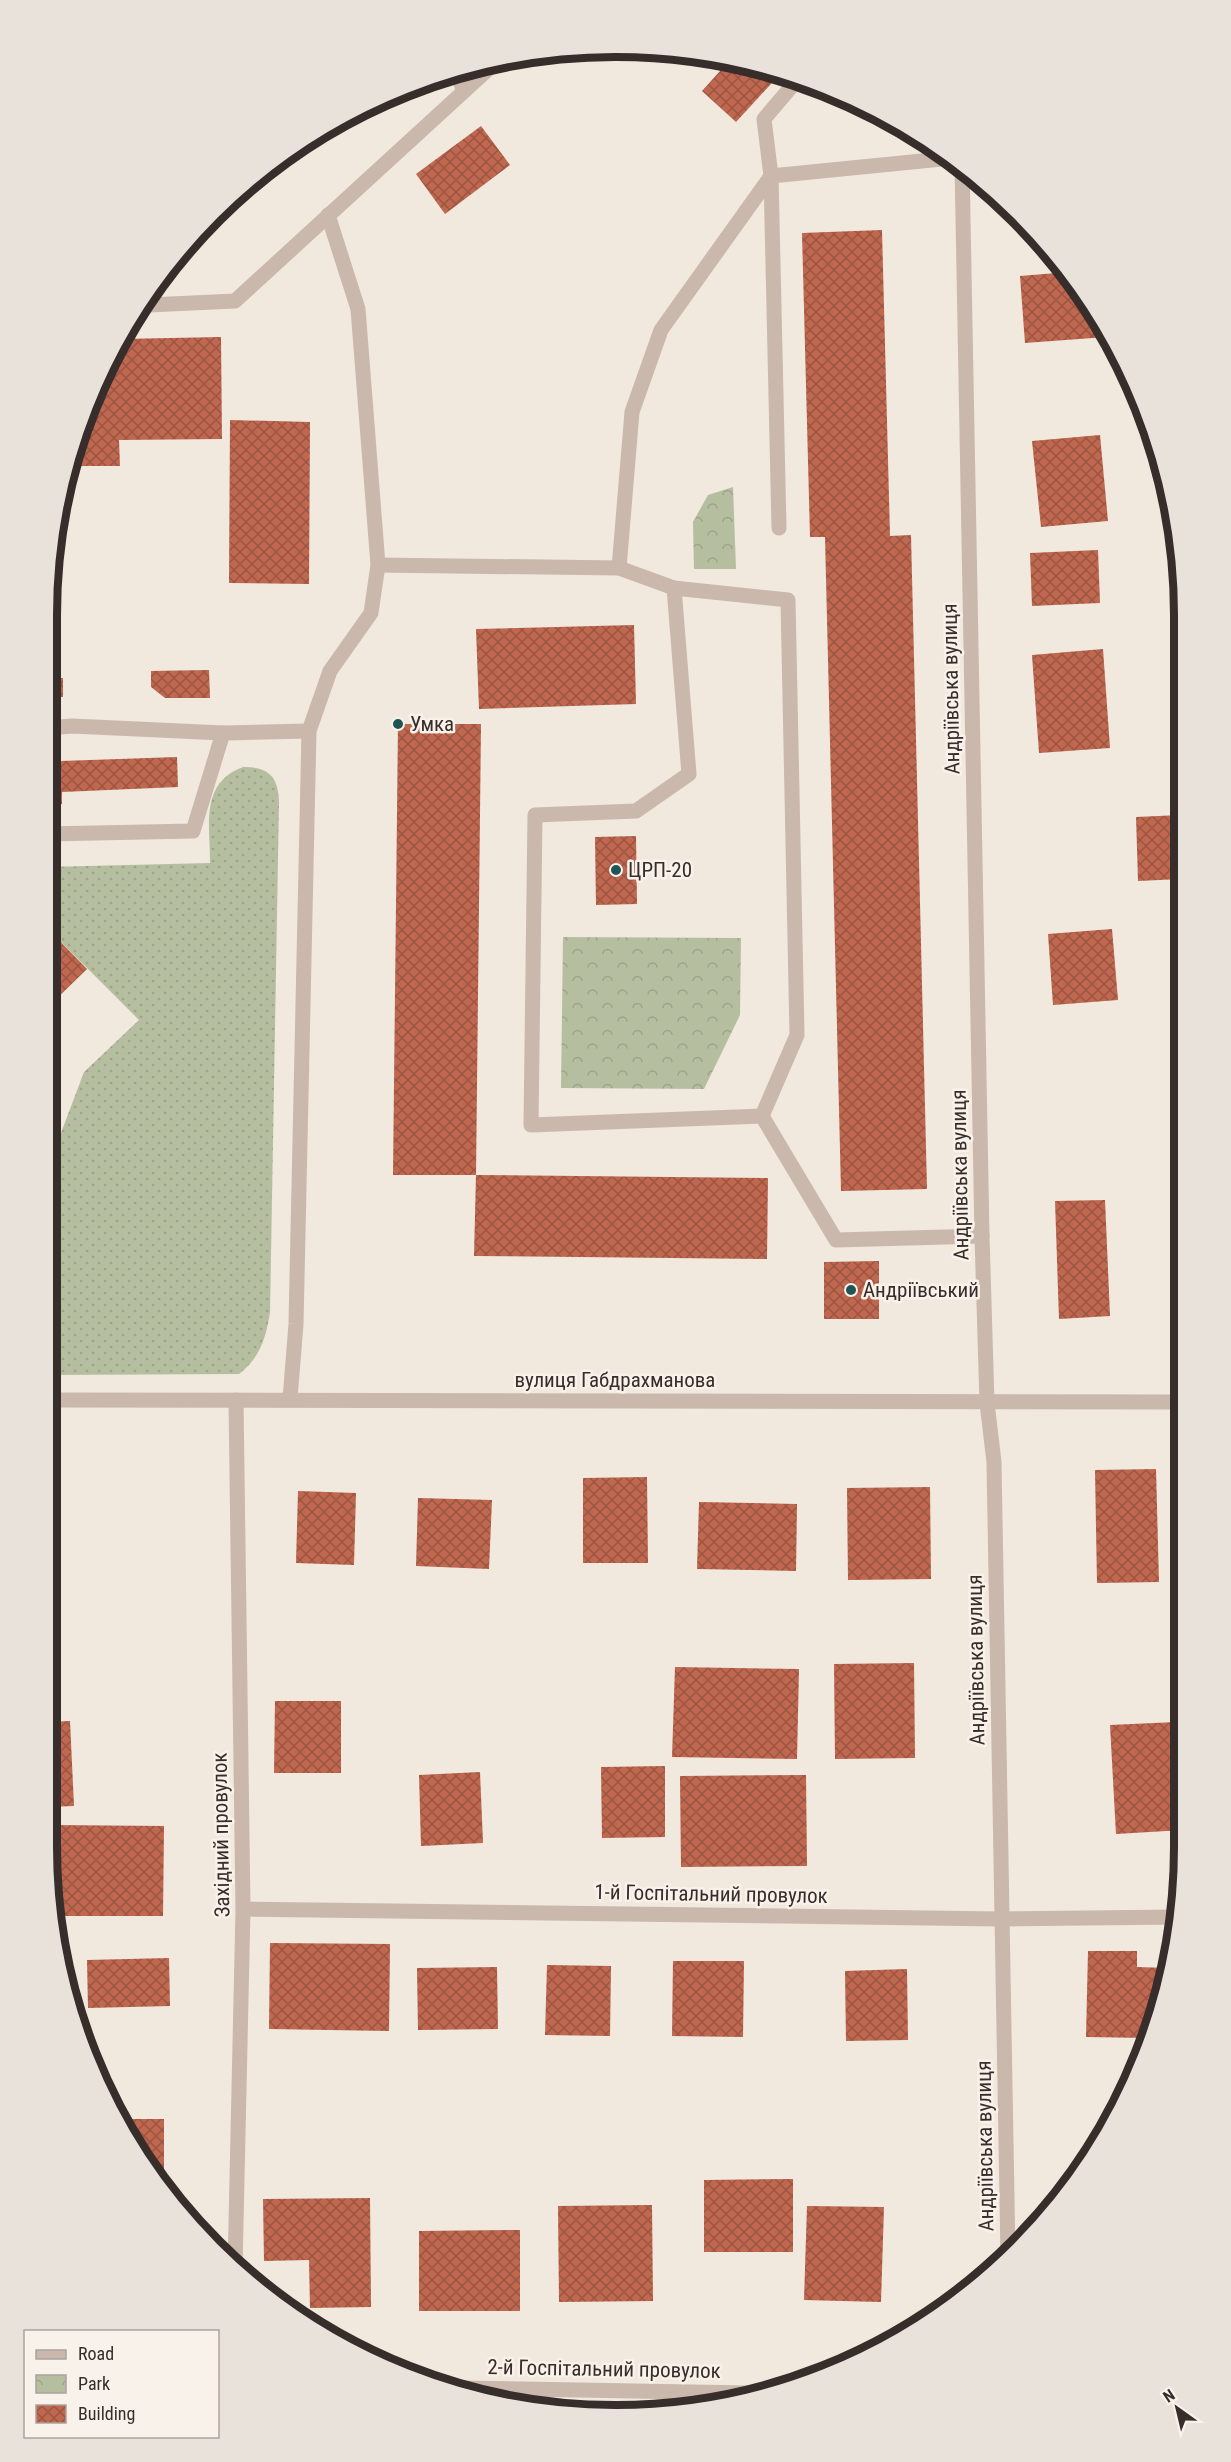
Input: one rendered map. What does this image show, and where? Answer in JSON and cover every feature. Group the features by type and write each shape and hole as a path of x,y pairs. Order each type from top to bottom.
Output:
{"street":[{"path":"151,305 234,301 484,73"},
{"path":"459,80 464,91"},
{"path":"779,528 771,176 764,119 792,86"},
{"path":"619,568 632,412 661,330 771,176 938,159"},
{"name":"Андріївська вулиця","path":"962,178 982,1236 987,1403 994,1462 1008,2243"},
{"path":"290,1399 296,1324 309,731 330,671 371,613 378,565 358,309 328,214"},
{"path":"378,565 619,568 674,588 788,600 797,1035 762,1116"},
{"path":"674,588 689,774 636,812 535,815 531,1125 762,1116"},
{"path":"57,727 223,733 309,731"},
{"path":"57,834 193,831 223,733"},
{"path":"762,1116 836,1240 982,1236"},
{"name":"вулиця Габдрахманова","path":"57,1400 1174,1402"},
{"name":"Західний провулок","path":"235,2255 243,1909 237,1400"},
{"name":"1-й Госпітальний провулок","path":"243,1909 1001,1919 1169,1917"},
{"name":"2-й Госпітальний провулок","path":"482,2388 730,2393"}],"green space":[{"path":"733,487 736,569 694,569 693,522 708,495"},
{"path":"243,767 265,771 274,779 279,801 270,1312 264,1339 252,1361 239,1374 57,1375 57,1144 84,1072 139,1020 57,938 57,867 210,863 210,806 220,783 229,774"},
{"path":"563,937 741,938 740,1015 704,1089 561,1088"}],"building":[{"path":"723,68 774,80 736,122 702,91"},
{"path":"481,126 510,165 445,214 416,174"},
{"path":"882,230 890,536 911,535 927,1189 841,1191 825,537 810,537 802,233"},
{"path":"1057,273 1100,337 1025,343 1020,276"},
{"path":"221,337 222,439 119,440 120,466 78,466 100,402 131,339"},
{"path":"230,420 310,422 309,584 229,583"},
{"path":"1100,435 1108,521 1041,527 1032,441"},
{"path":"1098,550 1100,603 1032,606 1030,553"},
{"path":"634,625 636,704 479,709 476,629"},
{"path":"1103,649 1110,748 1039,753 1032,655"},
{"path":"209,670 210,698 165,698 151,687 151,671"},
{"path":"57,678 63,678 63,697 57,697"},
{"path":"398,724 481,724 476,1175 393,1175"},
{"path":"57,750 60,750 61,761 177,757 178,787 62,792 62,804 57,804"},
{"path":"1174,815 1174,879 1138,881 1136,817"},
{"name":"ЦРП-20","path":"636,836 637,904 596,905 595,837"},
{"path":"1112,929 1118,1000 1053,1005 1048,934"},
{"path":"57,938 87,969 57,998"},
{"path":"476,1175 768,1178 767,1259 474,1256"},
{"path":"1105,1200 1110,1316 1059,1319 1055,1201"},
{"name":"Андріївський","path":"879,1261 879,1319 824,1319 824,1262"},
{"path":"1156,1469 1159,1582 1097,1583 1095,1470"},
{"path":"647,1477 648,1563 583,1563 583,1478"},
{"path":"930,1487 931,1579 848,1580 847,1488"},
{"path":"298,1491 356,1493 354,1565 296,1563"},
{"path":"418,1498 492,1500 489,1569 416,1566"},
{"path":"699,1502 797,1504 796,1571 697,1569"},
{"path":"914,1663 915,1758 835,1759 834,1664"},
{"path":"675,1667 799,1669 797,1759 672,1757"},
{"path":"275,1701 341,1701 341,1773 274,1773"},
{"path":"70,1721 74,1806 57,1807 57,1722"},
{"path":"1174,1722 1174,1831 1116,1834 1110,1725"},
{"path":"665,1766 665,1837 602,1838 601,1767"},
{"path":"480,1772 483,1843 421,1846 419,1775"},
{"path":"806,1775 807,1866 681,1867 680,1776"},
{"path":"57,1825 164,1826 163,1916 62,1916 58,1883"},
{"path":"270,1943 390,1944 389,2031 269,2029"},
{"path":"1088,1951 1137,1951 1137,1967 1160,1968 1139,2038 1086,2037"},
{"path":"169,1958 170,2006 88,2008 87,1960"},
{"path":"673,1961 744,1961 743,2037 672,2036"},
{"path":"547,1965 611,1966 610,2036 545,2035"},
{"path":"497,1967 498,2029 418,2030 417,1968"},
{"path":"907,1969 908,2040 846,2041 845,1971"},
{"path":"128,2119 164,2119 164,2175"},
{"path":"793,2179 793,2252 704,2252 704,2180"},
{"path":"370,2198 371,2307 310,2308 309,2260 264,2261 263,2199"},
{"path":"652,2205 653,2301 559,2302 558,2206"},
{"path":"807,2206 884,2207 881,2302 804,2300"},
{"path":"520,2230 520,2311 419,2311 419,2231"}],"place":[{"name":"Умка","path":"398,724"},
{"name":"ЦРП-20","path":"616,870"},
{"name":"Андріївський","path":"851,1290"}]}
